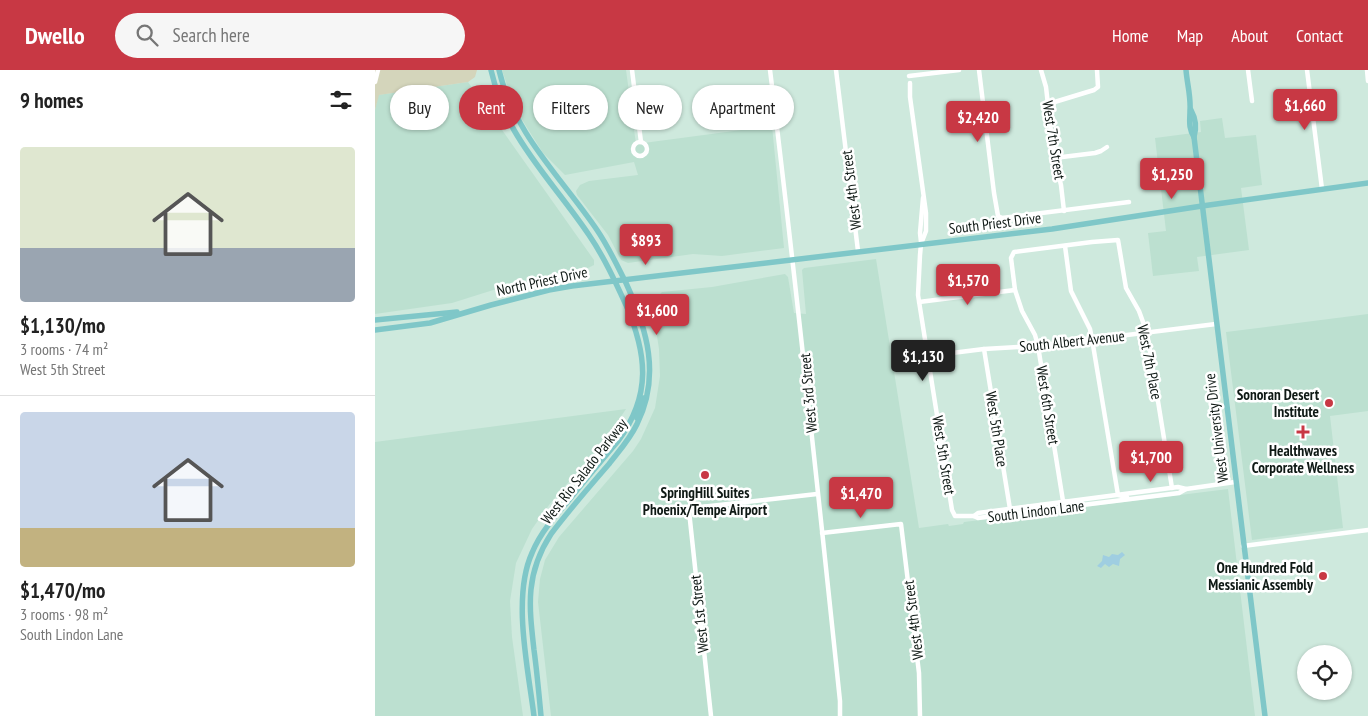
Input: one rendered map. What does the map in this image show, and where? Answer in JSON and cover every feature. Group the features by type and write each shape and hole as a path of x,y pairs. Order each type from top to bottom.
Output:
{"main road":[{"name":"West Rio Salado Parkway","path":"491,70 503,108 515,132 588,234 605,261 630,314 640,343 643,364 642,384 637,405 628,426 618,441 551,522 536,545 525,572 522,600 534,716"},
{"name":"West Rio Salado Parkway","path":"499,70 507,98 522,128 543,159 596,228 624,279 643,324 649,346 651,366 647,401 636,426 621,448 560,522 542,548 533,572 529,598 541,716"},
{"name":"West University Drive","path":"1186,70 1191,110 1190,130 1194,137 1265,716"},
{"name":"South Priest Drive","path":"624,279 1052,229 1368,183"},
{"name":"North Priest Drive","path":"375,330 430,323 466,311 549,290 624,279"},
{"name":"North Priest Drive","path":"375,320 466,311"},
{"path":"636,426 644,394 642,384"},
{"path":"560,522 562,515 571,503 572,496"},
{"path":"536,545 542,548"}],"street":[{"path":"375,82 378,70"},
{"path":"632,70 641,142"},
{"name":"West 3rd Street","path":"770,70 808,390 840,716"},
{"name":"West 4th Street","path":"836,70 858,251"},
{"name":"West 5th Street","path":"909,70 909,89 923,194 918,280 919,302 952,510 955,516"},
{"path":"909,76 959,70"},
{"name":"South Priest Drive","path":"979,70 997,214 1002,218 1129,202"},
{"name":"West 7th Street","path":"1041,70 1046,87 1054,158 1061,184 1064,211"},
{"path":"1048,104 1098,87 1097,70"},
{"path":"1248,70 1252,101"},
{"path":"1307,70 1322,189"},
{"path":"1367,70 1368,81"},
{"path":"1054,158 1095,153 1107,147"},
{"name":"South Priest Drive","path":"1012,254 1014,252 1118,240"},
{"name":"West 7th Place","path":"1118,240 1126,288 1139,311 1147,333 1172,488"},
{"path":"1065,246 1071,291 1088,324 1093,339 1118,495 1133,498"},
{"name":"West 6th Street","path":"1012,254 1015,290 1022,311 1035,335 1038,346 1063,501"},
{"path":"919,302 1015,290"},
{"name":"South Albert Avenue","path":"929,356 984,349 1038,346 1216,324"},
{"name":"West 5th Place","path":"984,349 1010,508"},
{"name":"South Lindon Lane","path":"974,516 978,513 1063,501 1172,488 1186,489 1235,482"},
{"path":"1147,497 1151,493 1169,491 1172,488"},
{"name":"South Lindon Lane","path":"955,516 974,516 979,518 1179,493 1186,489"},
{"name":"West 1st Street","path":"711,716 689,511 692,508 817,494"},
{"path":"1063,501 1079,505"},
{"path":"1010,508 1027,512"},
{"name":"West 4th Street","path":"822,533 901,524 919,673 920,716"},
{"path":"1243,546 1368,530"}],"shaded area":[{"path":"375,70 477,70 475,77 468,82 447,85 390,85 390,93 379,95 375,110"},
{"path":"502,70 626,70 628,85 618,85 618,130 634,130 636,144 742,130 772,130 784,248 722,256 693,254 628,263 621,260 608,235 577,195 576,191 580,185 589,181 638,175 634,162 565,175 543,153 523,121 523,85 507,85"},
{"path":"468,82 470,85 459,85 459,130 502,130 594,260 594,265 586,269 522,281 452,303 375,314 375,110 378,95 390,93 390,130 449,130 449,85 447,85"},
{"path":"1222,118 1225,138 1256,135 1262,185 1241,188 1249,250 1197,257 1199,271 1153,276 1148,233 1166,231 1155,138 1201,132 1200,121"},
{"path":"876,259 919,528 948,524 949,526 963,524 964,522 1228,489 1255,716 551,716 538,602 540,579 545,560 559,537 633,451 641,439 655,408 660,376 659,349 654,317 649,306 662,292 712,287 785,274 788,277 794,313 806,314 802,270 804,268"},
{"path":"1368,314 1368,411 1330,416 1343,528 1252,540 1226,332"},
{"path":"626,409 610,433 549,505 532,529 516,563 510,601 512,637 523,716 375,716 375,442"}],"water":[{"path":"1122,552 1125,555 1120,559 1119,566 1113,564 1109,567 1105,564 1101,568 1097,566 1102,561 1103,555 1109,557 1112,554 1118,555"}],"place":[{"name":"Sonoran Desert Institute","path":"1329,403"},
{"name":"Healthwaves Corporate Wellness","path":"1303,432"},
{"name":"SpringHill Suites Phoenix/Tempe Airport","path":"705,475"},
{"name":"One Hundred Fold Messianic Assembly","path":"1323,576"}]}
